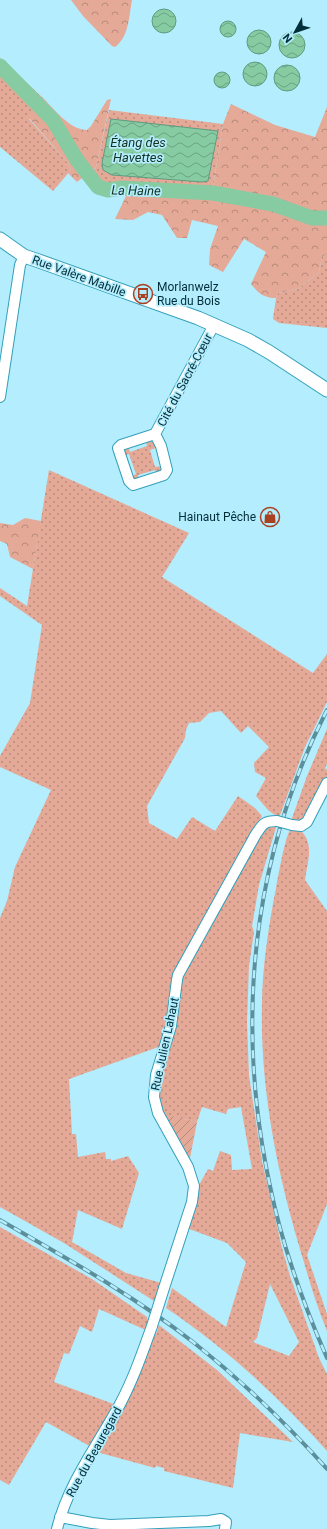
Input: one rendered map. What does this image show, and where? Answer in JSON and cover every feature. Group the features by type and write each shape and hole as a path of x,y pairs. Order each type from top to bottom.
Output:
{"street":[{"name":"Rue Valère Mabille","path":"0,239 24,256 214,325 265,349 327,390"},
{"path":"0,397 2,373 20,265 24,256"},
{"name":"Cité du Sacré-Cœur","path":"155,434 161,446 168,470 164,475 133,485 129,481 118,448 121,445 155,434 214,325"},
{"name":"Rue Julien Lahaut","path":"134,1376 152,1326 192,1202 194,1186 188,1167 158,1113 154,1097 156,1075 172,1018 176,980 256,834 263,824 267,821 277,821 301,826 308,822 327,783"},
{"name":"Rue du Beauregard","path":"57,1529 68,1496 119,1406 134,1376"},
{"path":"60,1517 110,1525 209,1522 223,1519 227,1524 226,1529"},
{"path":"209,1522 216,1529"}],"green space":[{"path":"71,0 132,0 128,26 120,43 115,47 112,46 83,16"},
{"path":"0,58 43,98 29,119 67,162 71,170 53,191 0,147"},
{"path":"43,98 69,123 75,127 87,130 107,100 111,99 96,167 77,182 68,173 71,170 67,162 29,118"},
{"path":"231,104 275,125 315,137 327,107 327,254 322,257 319,272 298,289 278,293 276,298 268,297 262,294 251,284 266,252 244,239 223,272 209,265 210,249 218,226 192,220 187,238 177,238 162,215 148,212 133,220 115,219 126,196 136,189 138,184 213,187 223,124"},
{"name":"Étang des Havettes","path":"109,110 223,124 213,187 138,184 136,189 126,196 103,186 90,173 96,167"},
{"path":"327,254 327,328 279,323 273,319 278,293 298,289 319,272 322,257"},
{"path":"152,439 154,440 156,448 150,450 155,467 162,466 163,471 157,474 155,470 138,475 139,481 135,482 130,477 136,474 129,454 124,456 122,447 128,446 130,452 147,446 146,441"},
{"path":"49,470 189,533 162,577 313,673 327,654 327,702 305,747 279,818 268,810 256,796 266,778 255,772 254,763 269,747 248,726 241,733 221,711 209,713 200,722 189,723 185,738 147,806 149,823 177,839 192,817 215,831 238,796 255,808 262,816 257,825 277,824 259,885 252,926 254,932 249,966 247,1022 249,1076 262,1161 282,1248 290,1276 319,1358 327,1374 327,1451 309,1431 251,1374 210,1340 166,1308 172,1288 226,1327 246,1262 227,1243 184,1227 194,1186 199,1185 208,1169 213,1171 220,1151 231,1155 232,1170 252,1169 241,1107 228,1109 226,1114 202,1107 197,1122 158,1113 155,1105 164,1045 69,1079 72,1134 76,1134 78,1157 105,1152 106,1159 111,1159 111,1161 128,1156 139,1173 122,1229 78,1210 72,1242 126,1273 165,1284 154,1301 64,1243 0,1207 0,918 7,901 15,867 51,790 0,767 0,756 30,703 42,625 0,596 0,588 27,606","holes":["270,1284 299,1342 289,1356 253,1342 257,1338"]},
{"path":"25,518 41,521 33,569 10,557 7,544 0,541 0,523 13,525"},
{"path":"327,729 327,764 325,768 327,770 327,783 302,822 291,821 307,776"},
{"path":"296,826 306,838 308,844 309,857 305,880 327,911 327,1204 307,1255 327,1314 327,1331 311,1286 294,1228 272,1134 264,1069 262,1037 263,976 273,902 284,848 291,829"},
{"path":"164,1114 197,1122 190,1158 188,1158"},
{"path":"0,1227 92,1279 147,1317 150,1332 156,1334 159,1325 217,1370 293,1442 240,1433 233,1488 164,1471 164,1468 156,1466 155,1468 93,1451 95,1449 46,1422 9,1485 0,1480","holes":["99,1309 150,1332 119,1406 54,1382 64,1353 69,1354 80,1326 92,1332"]}],"water":[{"path":"164,9 169,10 175,16 175,26 169,32 164,33 159,32 153,26 152,21 153,16 159,10"},
{"path":"225,21 231,21 236,26 234,35 231,37 225,37 220,32 220,26"},
{"path":"259,30 268,33 271,42 268,51 259,54 250,51 247,42 250,33"},
{"path":"292,32 301,36 305,45 301,54 292,58 283,54 279,45 283,36"},
{"path":"255,62 264,65 267,74 264,83 255,86 246,83 243,74 246,65"},
{"path":"287,65 296,69 300,78 296,87 287,91 278,87 274,78 278,69"},
{"path":"222,72 229,77 230,80 225,87 222,88 215,83 214,80 219,73"},
{"name":"Étang des Havettes","path":"111,119 218,131 208,181 202,182 112,175 103,170 102,163"}],"waterway":[{"name":"La Haine","path":"0,66 53,120 77,160 98,187 108,190 122,188 213,193 273,204 312,218 327,218"}],"railway":[{"path":"327,710 301,767 281,824 266,883 257,943 253,1003 253,1064 259,1125 270,1186 294,1274 327,1358"},
{"path":"0,1220 147,1308 193,1342 263,1402 327,1469"}],"place":[{"name":"Morlanwelz Rue du Bois","path":"143,294"},
{"name":"Hainaut Pêche","path":"270,517"}]}
